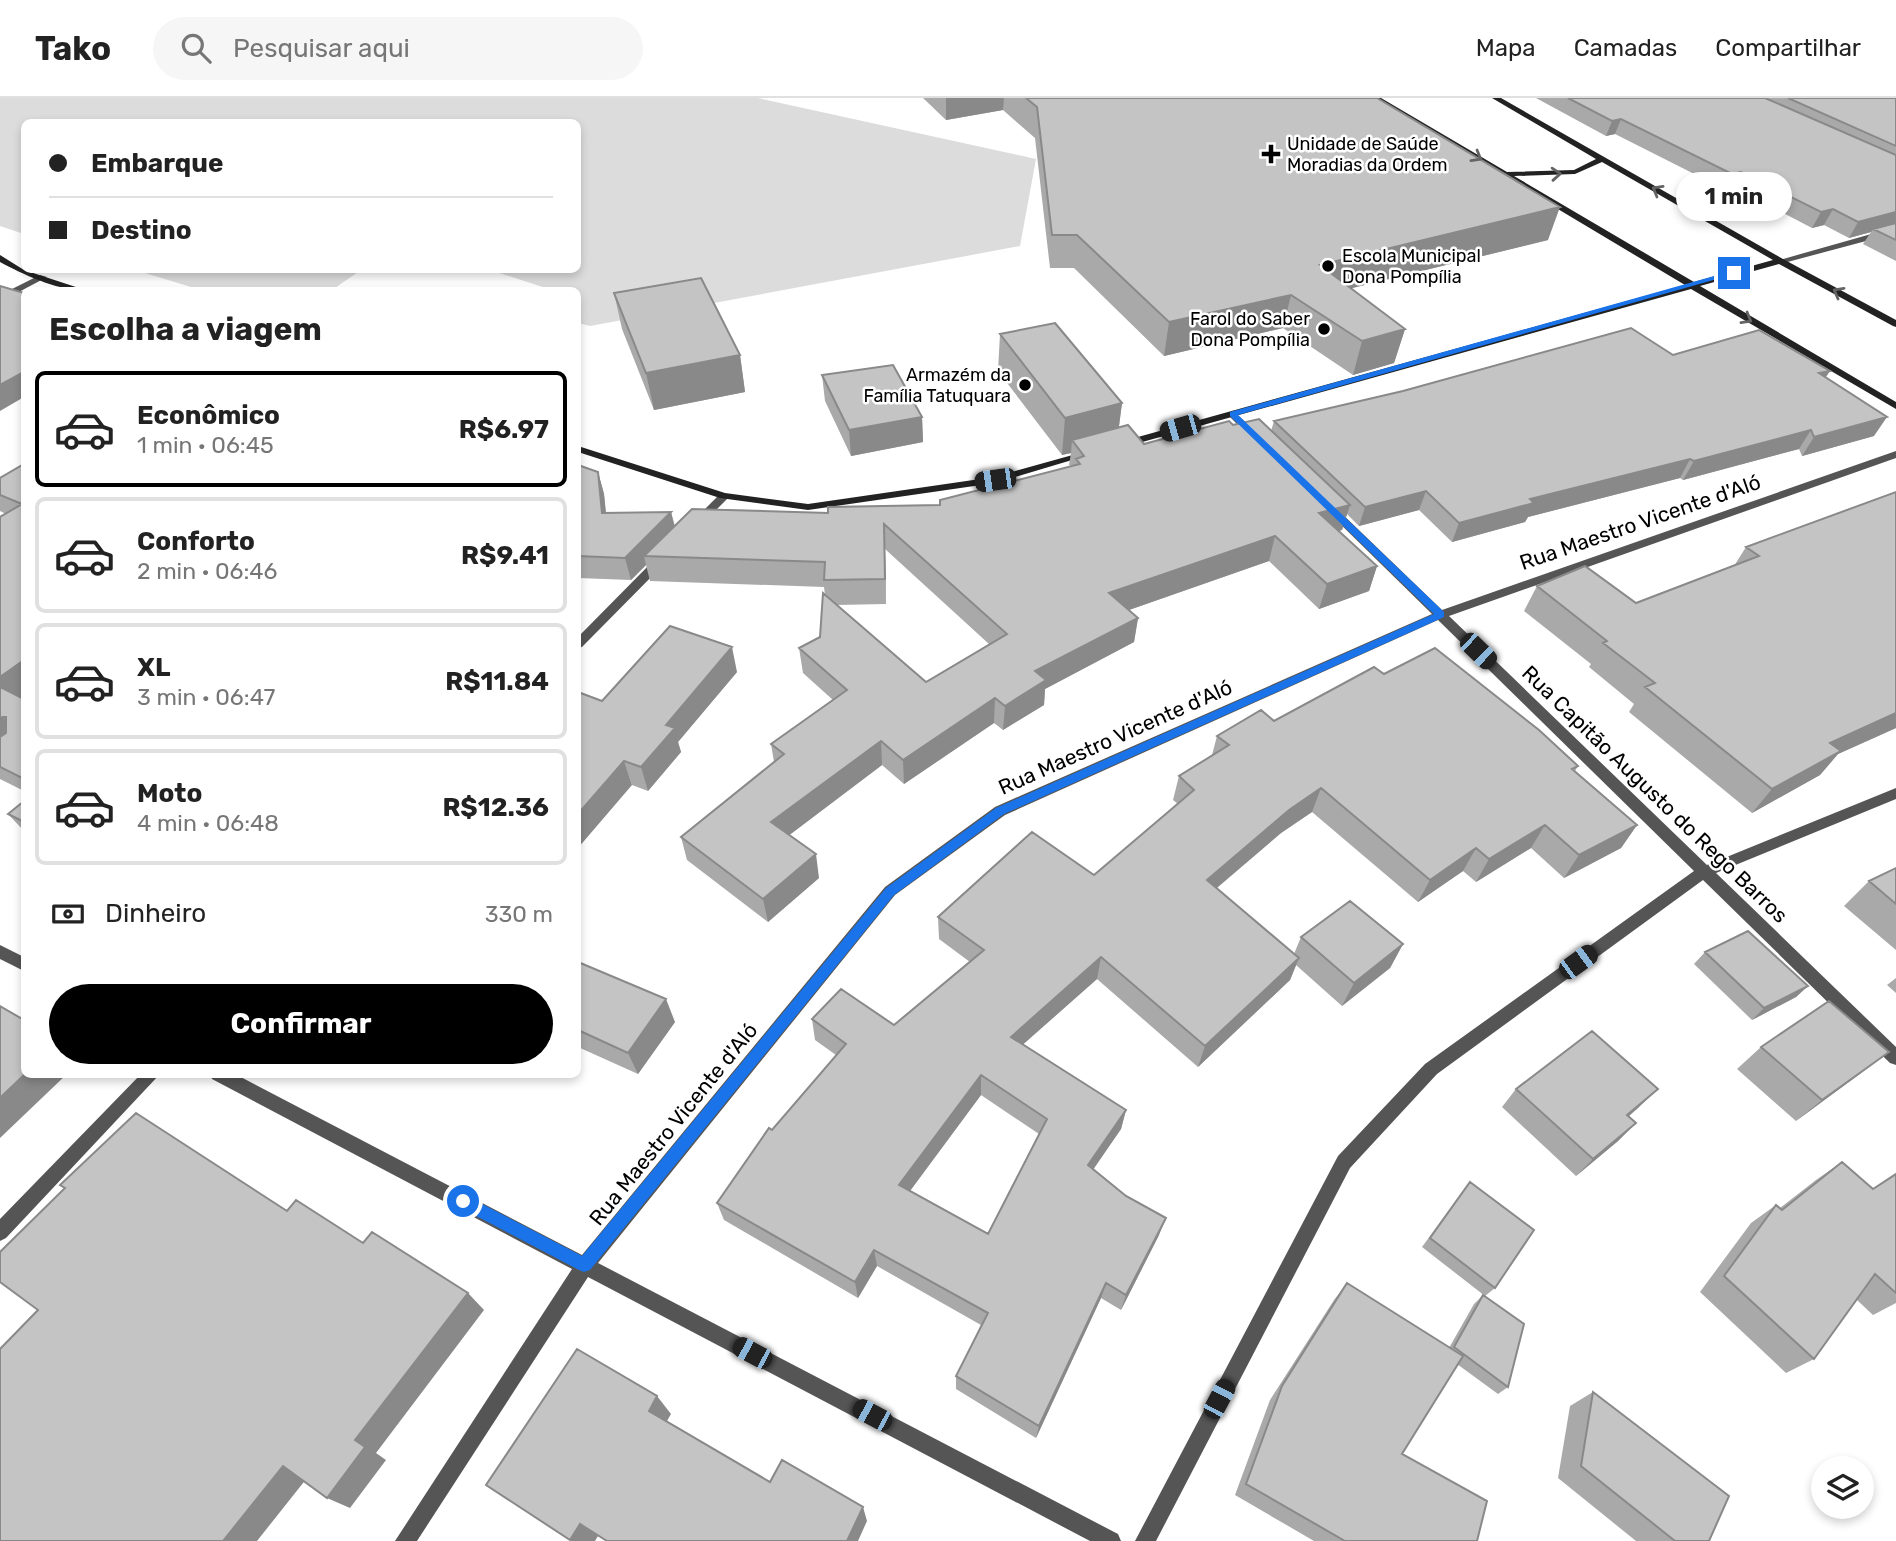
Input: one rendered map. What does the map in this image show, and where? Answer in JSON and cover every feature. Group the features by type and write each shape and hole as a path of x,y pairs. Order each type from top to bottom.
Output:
{"main road":[{"path":"1376,98 1896,406"},
{"path":"1496,98 1780,261 1896,324"},
{"path":"1507,174 1575,172 1602,159"},
{"path":"0,258 21,270"},
{"path":"1114,447 1688,284 1780,261"},
{"path":"30,273 73,287"},
{"path":"581,451 724,496 808,507 995,480 1101,450"}],"street":[{"path":"1780,261 1896,230"},
{"path":"24,287 44,277"},
{"path":"0,299 21,288"},
{"path":"1233,414 1262,443"},
{"name":"Rua Maestro Vicente d'Aló","path":"405,1541 584,1265 890,891 1000,811 1440,615 1896,454"},
{"path":"685,536 724,496"},
{"name":"Rua Capitão Augusto do Rego Barros","path":"1322,500 1896,1058"},
{"path":"581,641 676,545"},
{"path":"1145,1541 1344,1162 1431,1069 1704,872 1896,793"},
{"path":"0,951 21,963"},
{"path":"0,1232 148,1078"},
{"path":"226,1078 1111,1541"}],"shaded area":[{"path":"0,98 758,98 1036,159 1020,246 590,326 581,324 581,287 543,287 499,273 581,273 581,119 21,119 21,233 0,226"},
{"path":"145,273 357,273 336,287 191,287"}],"building":[{"path":"1026,98 1377,98 1560,207 1320,265 1405,329 1362,341 1291,295 1169,322 1077,235 1052,235 1037,107"},
{"path":"1568,98 1765,98 1896,155 1896,212 1858,222 1833,209 1821,212 1741,172 1732,174 1621,119 1612,121"},
{"path":"1788,98 1896,98 1896,146"},
{"path":"1896,223 1896,240 1873,229"},
{"path":"701,278 740,355 646,373 614,293"},
{"path":"0,286 21,292 21,374 0,385"},
{"path":"1055,323 1122,403 1065,418 1000,334"},
{"path":"1631,328 1673,355 1759,330 1830,371 1819,373 1887,417 1814,437 1811,430 1694,461 1690,459 1530,499 1534,503 1459,523 1426,491 1365,507 1274,421 1403,391"},
{"path":"893,365 922,417 849,430 822,375"},
{"path":"1259,419 1350,505 1319,513 1377,566 1327,584 1275,536 1109,593 1138,618 1035,671 1046,680 1005,706 995,698 903,760 881,741 771,822 816,854 763,899 681,837 784,754 771,744 847,690 799,648 820,637 823,593 926,682 1007,634 884,524 885,579 824,580 825,562 644,556 692,509 828,513 828,507 940,505 940,500 1080,464 1076,459 1084,456 1072,440 1128,425 1144,444 1229,421 1233,425"},
{"path":"21,466 21,504 0,495 0,478"},
{"path":"581,466 598,472 602,513 671,512 625,558 581,556"},
{"path":"1896,492 1896,713 1830,743 1841,751 1772,789 1645,687 1655,683 1603,643 1607,641 1537,586 1585,566 1636,603 1759,556 1746,547"},
{"path":"21,505 21,662 0,677 0,517"},
{"path":"670,626 732,647 666,725 675,728 641,767 624,761 581,811 581,693 602,701"},
{"path":"1435,648 1539,730 1578,766 1572,769 1637,825 1579,855 1545,825 1489,859 1476,848 1430,880 1321,788 1289,810 1207,880 1299,958 1205,1046 1101,957 1011,1037 1126,1110 1088,1165 1126,1196 1166,1218 1126,1295 1106,1283 1039,1426 956,1376 988,1313 874,1250 855,1282 717,1203 769,1128 772,1130 846,1044 812,1019 841,989 894,1025 984,950 938,917 1032,832 1094,875 1194,790 1179,776 1229,745 1217,736 1261,710 1274,721 1374,667 1384,674","holes":["981,1075 1047,1119 988,1234 899,1185"]},
{"path":"0,687 21,698 21,778 0,767 0,737 6,733 6,717 0,718"},
{"path":"21,803 21,820 8,814"},
{"path":"1896,868 1896,904 1869,881"},
{"path":"1350,901 1403,944 1354,983 1301,937"},
{"path":"1748,931 1808,986 1764,1008 1705,952"},
{"path":"581,963 666,999 628,1053 581,1031"},
{"path":"1829,1001 1889,1052 1822,1100 1761,1047"},
{"path":"0,1006 21,1018 21,1078 0,1098"},
{"path":"1592,1031 1658,1089 1627,1115 1636,1123 1593,1159 1516,1089"},
{"path":"136,1113 287,1211 296,1200 363,1243 372,1232 468,1293 355,1440 365,1447 327,1498 283,1466 223,1541 0,1541 0,1349 38,1310 0,1282 0,1252 65,1188 60,1185"},
{"path":"1842,1162 1873,1189 1896,1174 1896,1293 1875,1274 1814,1359 1724,1276 1776,1205 1782,1210"},
{"path":"1470,1182 1534,1230 1495,1288 1430,1238"},
{"path":"1347,1283 1463,1356 1402,1454 1487,1501 1477,1541 1345,1541 1246,1484 1282,1386"},
{"path":"1483,1295 1524,1324 1508,1387 1454,1347"},
{"path":"577,1349 657,1396 649,1411 770,1482 782,1460 863,1507 847,1541 607,1541 580,1524 570,1540 486,1485"},
{"path":"1593,1392 1729,1496 1709,1541 1675,1541 1581,1466"}],"place":[{"name":"Unidade de Saúde Moradias da Ordem","path":"1271,154"},
{"name":"Escola Municipal Dona Pompília","path":"1328,266"},
{"name":"Farol do Saber Dona Pompília","path":"1324,329"},
{"name":"Armazém da Família Tatuquara","path":"1025,385"}],"route":[{"path":"463,1201 584,1265 890,891 1000,811 1440,615 1233,414 1734,273"}]}
